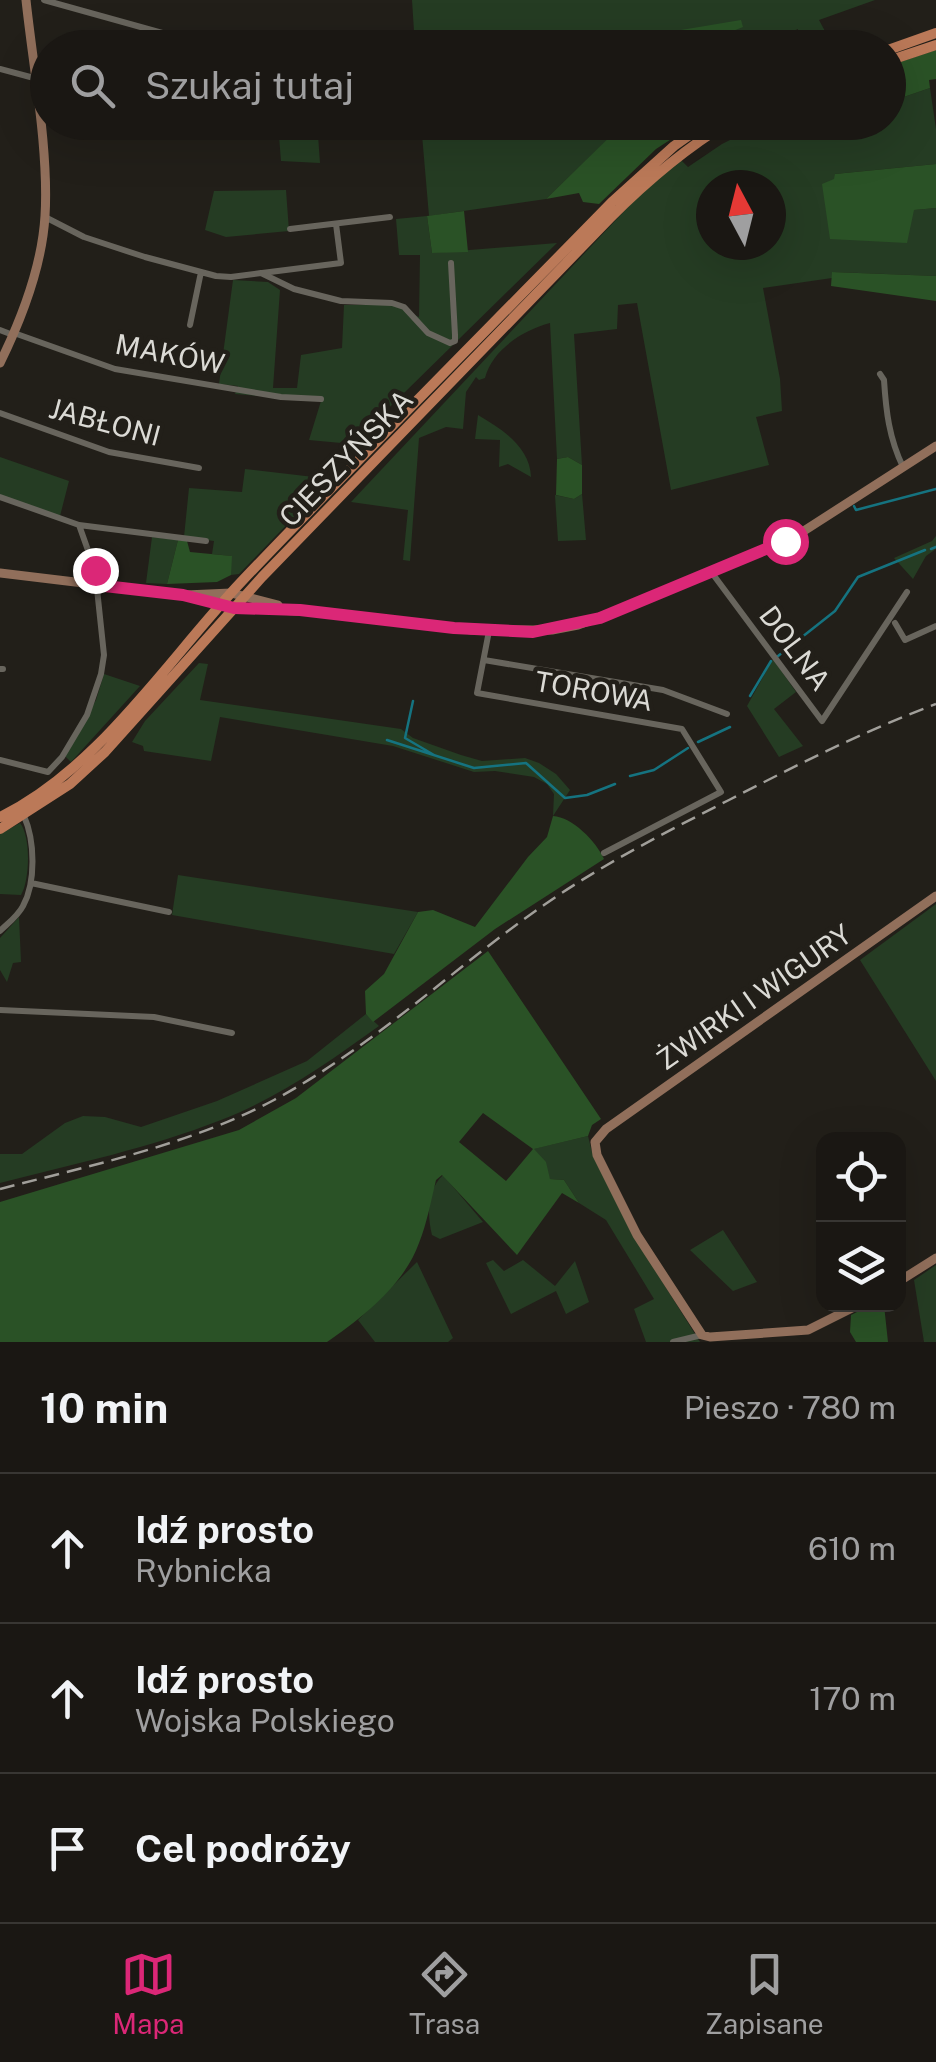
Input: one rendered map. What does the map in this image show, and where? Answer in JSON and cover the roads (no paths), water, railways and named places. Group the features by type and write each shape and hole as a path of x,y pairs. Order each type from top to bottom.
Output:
{"main road":[{"path":"906,44 936,34"},
{"path":"906,55 936,45"},
{"name":"CIESZYŃSKA","path":"0,829 24,816 93,764 234,608 237,595 639,175 685,140"},
{"name":"CIESZYŃSKA","path":"0,817 44,790 89,753 221,605 262,577 634,194 698,140"}],"street":[{"path":"26,0 30,39"},
{"path":"44,0 152,30"},
{"path":"0,69 30,77"},
{"path":"0,363 35,271 45,217 40,140"},
{"path":"45,217 84,237 230,277 341,263 336,224"},
{"path":"290,229 390,217"},
{"path":"261,273 316,295 404,307 428,333 450,343 455,341 451,262"},
{"path":"190,325 201,272"},
{"name":"MAKÓW","path":"0,330 115,369 281,398 321,399"},
{"path":"880,374 884,380 884,410 903,467"},
{"name":"JABŁONI","path":"0,413 110,452 199,468"},
{"path":"183,595 234,608 300,610 489,631 533,632 578,624 798,535 936,446"},
{"path":"0,498 79,525 206,541"},
{"path":"0,760 48,772 75,736 97,693 104,655 95,570 79,525"},
{"path":"0,572 183,595 237,595 300,610"},
{"name":"DOLNA","path":"712,573 822,721 907,592"},
{"path":"262,577 262,591 271,603"},
{"path":"198,600 204,624"},
{"path":"895,623 905,640 936,626"},
{"name":"TOROWA","path":"489,631 476,693 682,729 721,792 604,853"},
{"path":"484,660 662,690 727,714"},
{"path":"0,931 22,909 31,883 30,830 24,816"},
{"path":"31,883 168,912"},
{"name":"ŻWIRKI I WIGURY","path":"702,1335 637,1236 594,1142 599,1134 936,896"},
{"path":"0,1010 154,1017 232,1034"},
{"path":"906,1277 936,1258"},
{"path":"673,1342 702,1335 791,1337 845,1312"}],"waterway":[{"path":"854,506 856,510 936,489"},
{"path":"931,549 936,547"},
{"path":"778,656 835,611 858,577 925,550"},
{"path":"750,696 771,661"},
{"path":"413,701 405,738 434,755"},
{"path":"698,742 730,727"},
{"path":"387,740 474,768 526,763 565,798 587,795 615,784"},
{"path":"630,776 654,770 688,748"}],"railway":[{"path":"0,1189 174,1142 274,1100 379,1032 510,929 589,876 805,761 936,704"}]}
